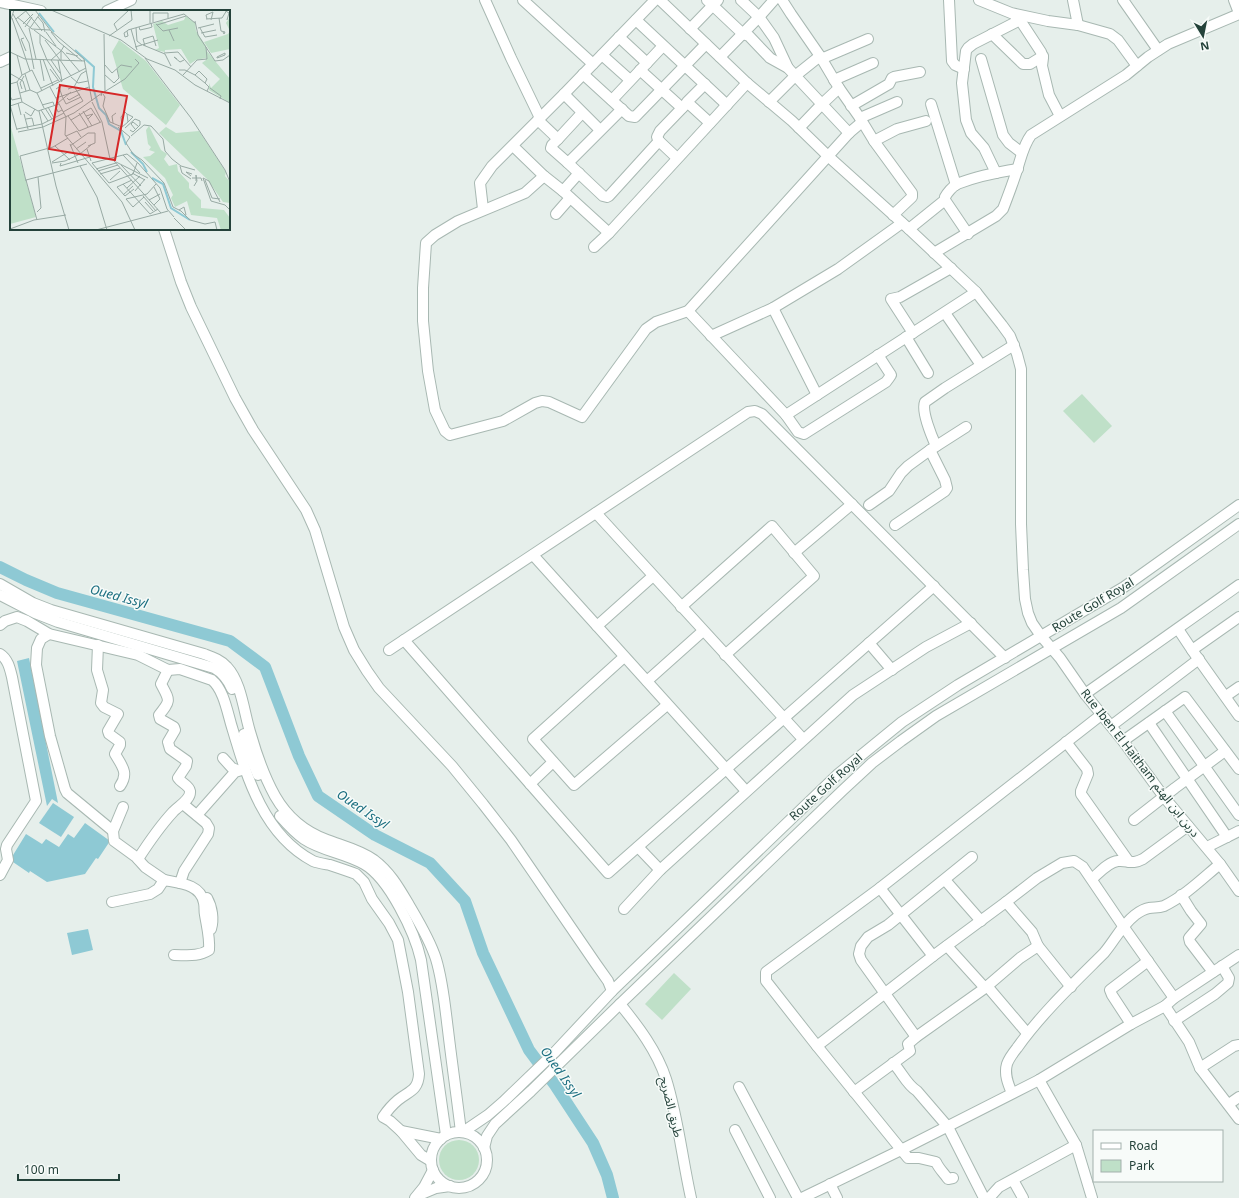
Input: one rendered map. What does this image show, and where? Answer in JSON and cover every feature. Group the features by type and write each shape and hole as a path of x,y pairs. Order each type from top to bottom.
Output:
{"street":[{"path":"31,0 44,10"},
{"path":"109,10 131,0"},
{"path":"485,0 539,119 558,139"},
{"path":"523,0 592,64"},
{"path":"483,210 480,183 492,166 564,94 654,0"},
{"path":"741,0 759,17 774,38 792,72"},
{"path":"722,59 746,35 774,0"},
{"path":"782,0 874,141 912,194 912,197 893,215"},
{"path":"949,0 952,61 964,69"},
{"path":"979,0 1012,13 1078,25 1104,32 1118,40 1137,66"},
{"path":"1073,0 1078,25"},
{"path":"1123,0 1158,50"},
{"path":"934,253 1001,213 1004,209 1022,153 1031,135 1119,79 1158,50 1174,41 1239,14 1234,0"},
{"name":"Rue Iben El Haitham دربن ابن الهثم","path":"665,1 690,29 747,83 799,128 976,292 1002,325 1014,345 1021,369 1023,582 1028,613 1035,628 1052,648 1085,694 1123,741 1164,797 1207,847 1239,891"},
{"path":"0,2 36,10"},
{"path":"690,29 713,2 767,55 792,72 849,133"},
{"path":"1012,13 1020,20 1043,56 1042,66 1049,95 1060,116"},
{"path":"636,20 727,105"},
{"path":"996,173 984,148 971,133 966,120 962,83 965,56 968,48 973,44 1020,20"},
{"path":"992,34 1022,64 1030,64 1043,56"},
{"path":"619,37 662,90 710,123"},
{"path":"769,102 792,72 821,58 868,40"},
{"path":"583,74 629,116 635,117 706,44"},
{"path":"612,100 663,46"},
{"path":"602,54 630,80"},
{"path":"981,59 1003,135 1009,143 1022,153"},
{"path":"799,128 822,104 837,84 873,63"},
{"path":"851,106 889,84 894,77 920,72"},
{"path":"594,247 609,233 747,83"},
{"path":"677,158 659,141 657,137 660,130 705,84"},
{"path":"564,94 600,130"},
{"path":"544,176 525,193 458,221 435,235 426,243 423,288 423,321 428,371 435,410 448,434 452,435 503,421 535,403 542,401 549,402 582,417 646,329 656,322 688,311 861,120 897,102"},
{"path":"931,104 956,185"},
{"path":"568,162 622,109"},
{"path":"582,112 552,145 552,148 603,196 608,196 659,141"},
{"path":"874,141 897,129 926,121"},
{"path":"513,146 544,176 609,233"},
{"path":"711,336 773,308 849,262 945,200 945,196 956,185 1018,168"},
{"path":"556,214 579,173"},
{"path":"945,200 968,234"},
{"path":"164,230 181,282 191,307 236,398 253,430 306,510 315,530 344,627 354,650 379,688 452,766 511,840 608,981 612,991"},
{"path":"928,373 891,299 900,297 951,268"},
{"path":"786,415 976,292"},
{"path":"773,308 817,395"},
{"path":"688,311 786,415 798,432 804,434 886,382 890,375 878,355"},
{"path":"945,313 981,365"},
{"path":"895,525 947,488 933,448 923,407 925,402 1014,345"},
{"path":"389,650 748,412 755,411 762,414 1005,658"},
{"path":"869,505 889,491 904,469 966,427"},
{"path":"794,553 852,504"},
{"name":"Route Golf Royal","path":"462,1132 495,1110 554,1053 612,991 837,775 902,722 958,685 1124,587 1239,505"},
{"path":"596,513 783,719 803,739"},
{"name":"Route Golf Royal","path":"484,1148 487,1136 491,1129 872,763 936,716 1121,608 1239,524"},
{"path":"681,607 772,526 814,576 725,655"},
{"path":"533,555 746,791"},
{"path":"597,626 653,576"},
{"path":"0,584 33,603 51,610 204,654 217,659 226,666 233,675 238,688 250,734 264,771 279,803 288,816 304,829 327,840 358,851 385,869 398,886 422,929 434,953 439,971 462,1132"},
{"path":"1085,694 1239,585"},
{"path":"404,640 608,873 934,586"},
{"path":"0,595 35,613 58,622 210,666 221,672 229,682 248,751 275,808 289,826 304,839 369,867 379,877 390,893 411,931 420,954 437,1071 444,1137"},
{"path":"0,625 5,621 17,617 49,634 138,655 168,670 180,669 212,680 216,683 225,703 241,770 262,809 272,824 284,839 314,861 356,874 364,882 372,899 389,923 398,940 408,992 419,1074 419,1082 416,1087 393,1105 382,1117 390,1121 401,1131 432,1166 437,1177 450,1186 458,1188 474,1184 480,1179 484,1172 487,1164 487,1156 484,1148 476,1138 462,1132 456,1132 444,1137 434,1149 432,1166 417,1196"},
{"path":"1192,650 1239,617"},
{"path":"624,909 660,870 853,695 926,648 971,623"},
{"path":"1178,629 1239,716"},
{"path":"647,681 703,631"},
{"path":"49,634 41,639 37,648 36,665 50,736 66,793 113,831"},
{"path":"869,643 892,670"},
{"path":"98,645 97,670 103,690 101,703 104,707 118,714 108,731 108,734 120,742 115,754 123,766 124,771 120,786"},
{"path":"0,654 4,656 12,677 36,801 7,845 6,849 8,860 0,874"},
{"path":"624,657 534,739 574,785 668,704"},
{"path":"1111,726 1199,659"},
{"path":"138,859 155,833 174,810 183,804 190,792 189,788 180,782 178,778 186,766 187,761 170,749 168,742 175,730 174,727 160,719 159,715 168,703 168,698 161,684 168,670"},
{"path":"1226,696 1239,687"},
{"path":"1123,741 1184,697 1239,769"},
{"path":"1165,710 1239,815"},
{"path":"953,1178 948,1179 936,1162 920,1158 908,1158 766,981 766,972 880,888 1101,715"},
{"path":"1149,723 1226,838"},
{"path":"1066,742 1088,772 1081,794 1129,862"},
{"path":"1134,820 1225,750"},
{"path":"223,758 232,768 241,770"},
{"path":"530,784 553,762"},
{"path":"197,815 235,772 241,770"},
{"path":"180,883 184,871 208,834 209,828 206,823 183,804"},
{"path":"123,807 113,831 114,841 138,859 145,867 164,880 180,883 194,888 202,895 205,904 204,912 210,941 209,950 195,956 174,955"},
{"path":"1092,879 1107,866 1117,861 1136,863 1188,826"},
{"path":"1207,847 1239,831"},
{"path":"638,847 660,870"},
{"path":"916,1037 861,960 861,946 868,937 888,926 972,857"},
{"path":"817,1046 1037,878 1062,863 1069,861 1077,862 1083,867 1174,998"},
{"path":"1012,1093 1006,1076 1007,1062 1027,1033 1113,943 1123,926 1142,910 1164,906 1181,895 1220,864"},
{"path":"112,902 150,894 158,889 164,880"},
{"path":"945,880 981,921"},
{"path":"880,888 933,956"},
{"path":"1174,1021 1215,994 1228,983 1229,978 1189,940 1201,924 1181,895"},
{"path":"1006,902 1032,932 1038,946 1071,987"},
{"path":"947,946 1027,1033"},
{"path":"854,1092 910,1051 908,1044 916,1037 986,987 1020,958 1038,946"},
{"path":"808,1197 830,1184 948,1127 1039,1080 1131,1024 1165,1006 1174,998 1239,955"},
{"path":"1131,1024 1110,990 1148,962"},
{"path":"423,974 439,971"},
{"path":"426,994 443,992"},
{"name":"طريق الضريح","path":"620,1004 639,1027 654,1052 666,1078 674,1110 690,1198"},
{"path":"1165,1006 1189,1042 1200,1068 1239,1119"},
{"path":"1200,1068 1234,1046 1239,1045"},
{"path":"893,1063 911,1087 917,1091 948,1127 984,1198"},
{"path":"437,1071 453,1068"},
{"path":"1039,1080 1076,1145 1092,1198"},
{"path":"739,1087 798,1198"},
{"path":"1229,1104 1239,1097"},
{"path":"734,1130 770,1198"},
{"path":"401,1131 444,1137"},
{"path":"989,1198 999,1188 1012,1180 1076,1145"},
{"path":"1012,1180 1023,1198"},
{"path":"830,1184 837,1198"},
{"path":"417,1196 436,1188 450,1186"}],"green space":[{"path":"1082,394 1112,426 1094,443 1063,411"},
{"path":"674,973 691,989 662,1020 645,1004"},
{"path":"455,1140 463,1140 470,1143 476,1149 479,1160 476,1171 470,1177 463,1180 455,1180 448,1177 442,1171 439,1164 439,1156 442,1149 448,1143"}],"water":[{"path":"29,658 58,803 52,799 47,806 17,661"},
{"path":"53,803 74,817 61,837 39,823"},
{"path":"85,823 110,841 98,859 96,858 85,874 47,882 30,871 29,873 10,860 26,834 42,844 46,839 59,847 68,834 74,838"},
{"path":"88,929 93,950 72,955 67,933"}],"waterway":[{"name":"Oued Issyl","path":"0,567 57,593 230,641 265,667 299,756 318,796 375,835 430,863 465,901 483,953 529,1050 555,1085 593,1143 607,1175 613,1198"}]}
